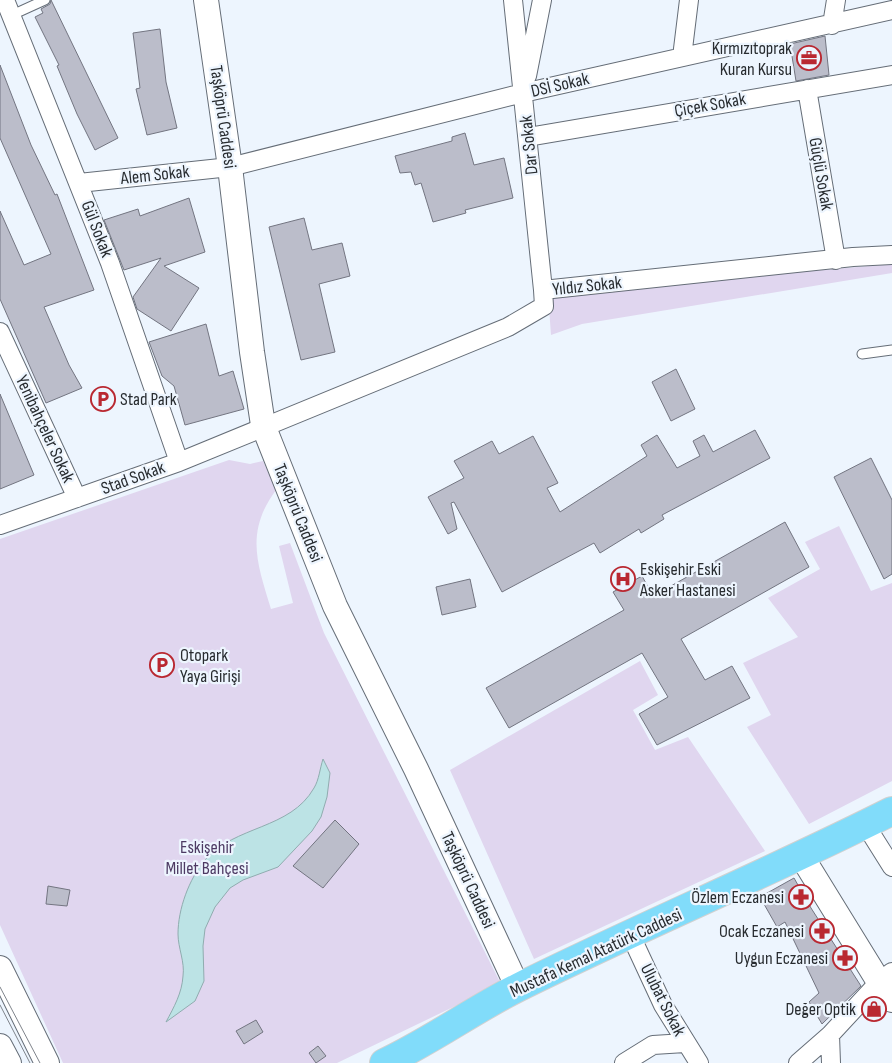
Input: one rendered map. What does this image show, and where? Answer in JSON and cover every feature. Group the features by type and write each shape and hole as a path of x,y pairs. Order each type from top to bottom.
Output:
{"main road":[{"name":"Taşköprü Caddesi","path":"206,0 230,167 252,352 263,426 335,606 416,769 518,988"},
{"name":"Mustafa Kemal Atatürk Caddesi","path":"384,1063 412,1057 518,988 802,856 892,811"},
{"path":"802,856 888,984"},
{"path":"0,968 47,1063"},
{"path":"0,1046 8,1063"}],"street":[{"name":"Dar Sokak","path":"513,0 543,290"},
{"path":"523,93 542,0"},
{"path":"682,57 689,0"},
{"path":"832,25 836,0"},
{"name":"DSİ Sokak","path":"230,167 523,93 892,10"},
{"name":"Gül Sokak","path":"6,12 79,183 179,462"},
{"name":"Çiçek Sokak","path":"528,137 892,75"},
{"name":"Güçlü Sokak","path":"807,89 836,260"},
{"name":"Alem Sokak","path":"79,183 230,167"},
{"name":"Yıldız Sokak","path":"263,426 508,327 544,306 543,290 892,255"},
{"name":"Yenibahçeler Sokak","path":"0,332 77,498"},
{"name":"Stad Sokak","path":"0,525 179,462 263,426"},
{"path":"865,824 892,867"},
{"name":"Ulubat Sokak","path":"631,936 663,1005 699,1063"},
{"path":"798,1063 888,984"},
{"path":"830,1035 831,1063"},
{"path":"624,1063 653,1045 685,1043"}],"lane":[{"path":"6,12 45,0"},
{"path":"862,354 892,350"}],"green space":[{"path":"892,264 892,273 582,324 551,335 548,294"},
{"name":"Eskişehir Millet Bahçesi","path":"229,460 250,464 263,461 276,490 266,505 257,534 258,562 271,609 293,603 279,546 290,543 324,633 501,984 337,1063 63,1063 0,925 0,539"},
{"path":"839,526 871,591 892,583 892,781 809,824 747,727 771,715 743,663 798,637 768,598 820,569 805,542"},
{"path":"640,661 658,695 633,710 655,750 688,737 765,851 534,959 450,770"}],"shaded area":[{"path":"323,759 330,773 327,797 321,817 312,831 278,867 243,880 230,888 215,907 205,929 203,946 204,981 195,1001 166,1022 181,988 183,966 178,939 180,915 189,885 194,876 205,860 217,849 231,840 277,820 304,802 316,785"}],"building":[{"path":"51,0 118,138 95,150 77,114 57,66 59,65 35,17 43,13 41,9 50,4"},
{"path":"160,29 166,82 177,128 147,135 136,89 140,88 133,33"},
{"name":"Kırmızıtoprak Kuran Kursu","path":"825,36 829,75 796,81 790,44"},
{"path":"0,65 31,145 55,195 57,194 94,290 44,307 69,365 82,388 46,403 0,299 0,211 24,265 51,254 0,138"},
{"path":"465,133 474,165 504,158 513,198 465,210 466,213 433,222 421,183 415,185 411,172 400,173 395,156 452,141 452,137"},
{"path":"189,198 205,252 164,266 199,288 171,331 137,309 133,297 161,258 124,270 104,220 138,209 140,216"},
{"path":"304,218 312,250 342,243 350,276 319,284 335,352 301,360 269,227"},
{"path":"206,324 219,376 233,371 244,409 185,425 174,386 162,376 149,342"},
{"path":"676,369 695,409 671,421 652,382"},
{"path":"0,394 34,475 0,489"},
{"path":"755,430 770,458 662,515 664,519 641,533 639,529 600,553 594,543 502,592 454,502 451,503 457,529 448,534 428,497 464,478 454,461 492,441 499,454 533,436 558,483 547,488 560,512 647,456 641,445 657,435 677,468 700,456 693,441 704,435 713,452"},
{"path":"871,458 892,500 892,574 884,579 834,477"},
{"path":"785,522 809,567 681,639 705,680 732,666 750,698 657,745 639,714 668,697 642,653 509,728 486,688 624,610 613,592 642,576 653,596"},
{"path":"470,579 476,607 442,615 436,587"},
{"path":"335,820 359,844 323,888 293,866"},
{"path":"794,878 861,986 822,1024 809,1002 819,993 785,922 777,927 760,897"},
{"path":"48,886 70,890 67,906 46,904"},
{"path":"256,1020 263,1032 244,1044 236,1031"},
{"path":"318,1046 326,1056 316,1063 309,1053"}],"tram line":[{"path":"0,987 40,1063"},
{"path":"0,1005 30,1063"}],"place":[{"name":"Kırmızıtoprak Kuran Kursu","path":"809,58"},
{"name":"Stad Park","path":"103,399"},
{"name":"Eskişehir Eski Asker Hastanesi","path":"623,579"},
{"name":"Otopark Yaya Girişi","path":"162,665"},
{"name":"Özlem Eczanesi","path":"801,897"},
{"name":"Ocak Eczanesi","path":"822,931"},
{"name":"Uygun Eczanesi","path":"845,958"},
{"name":"Değer Optik","path":"874,1009"}]}
